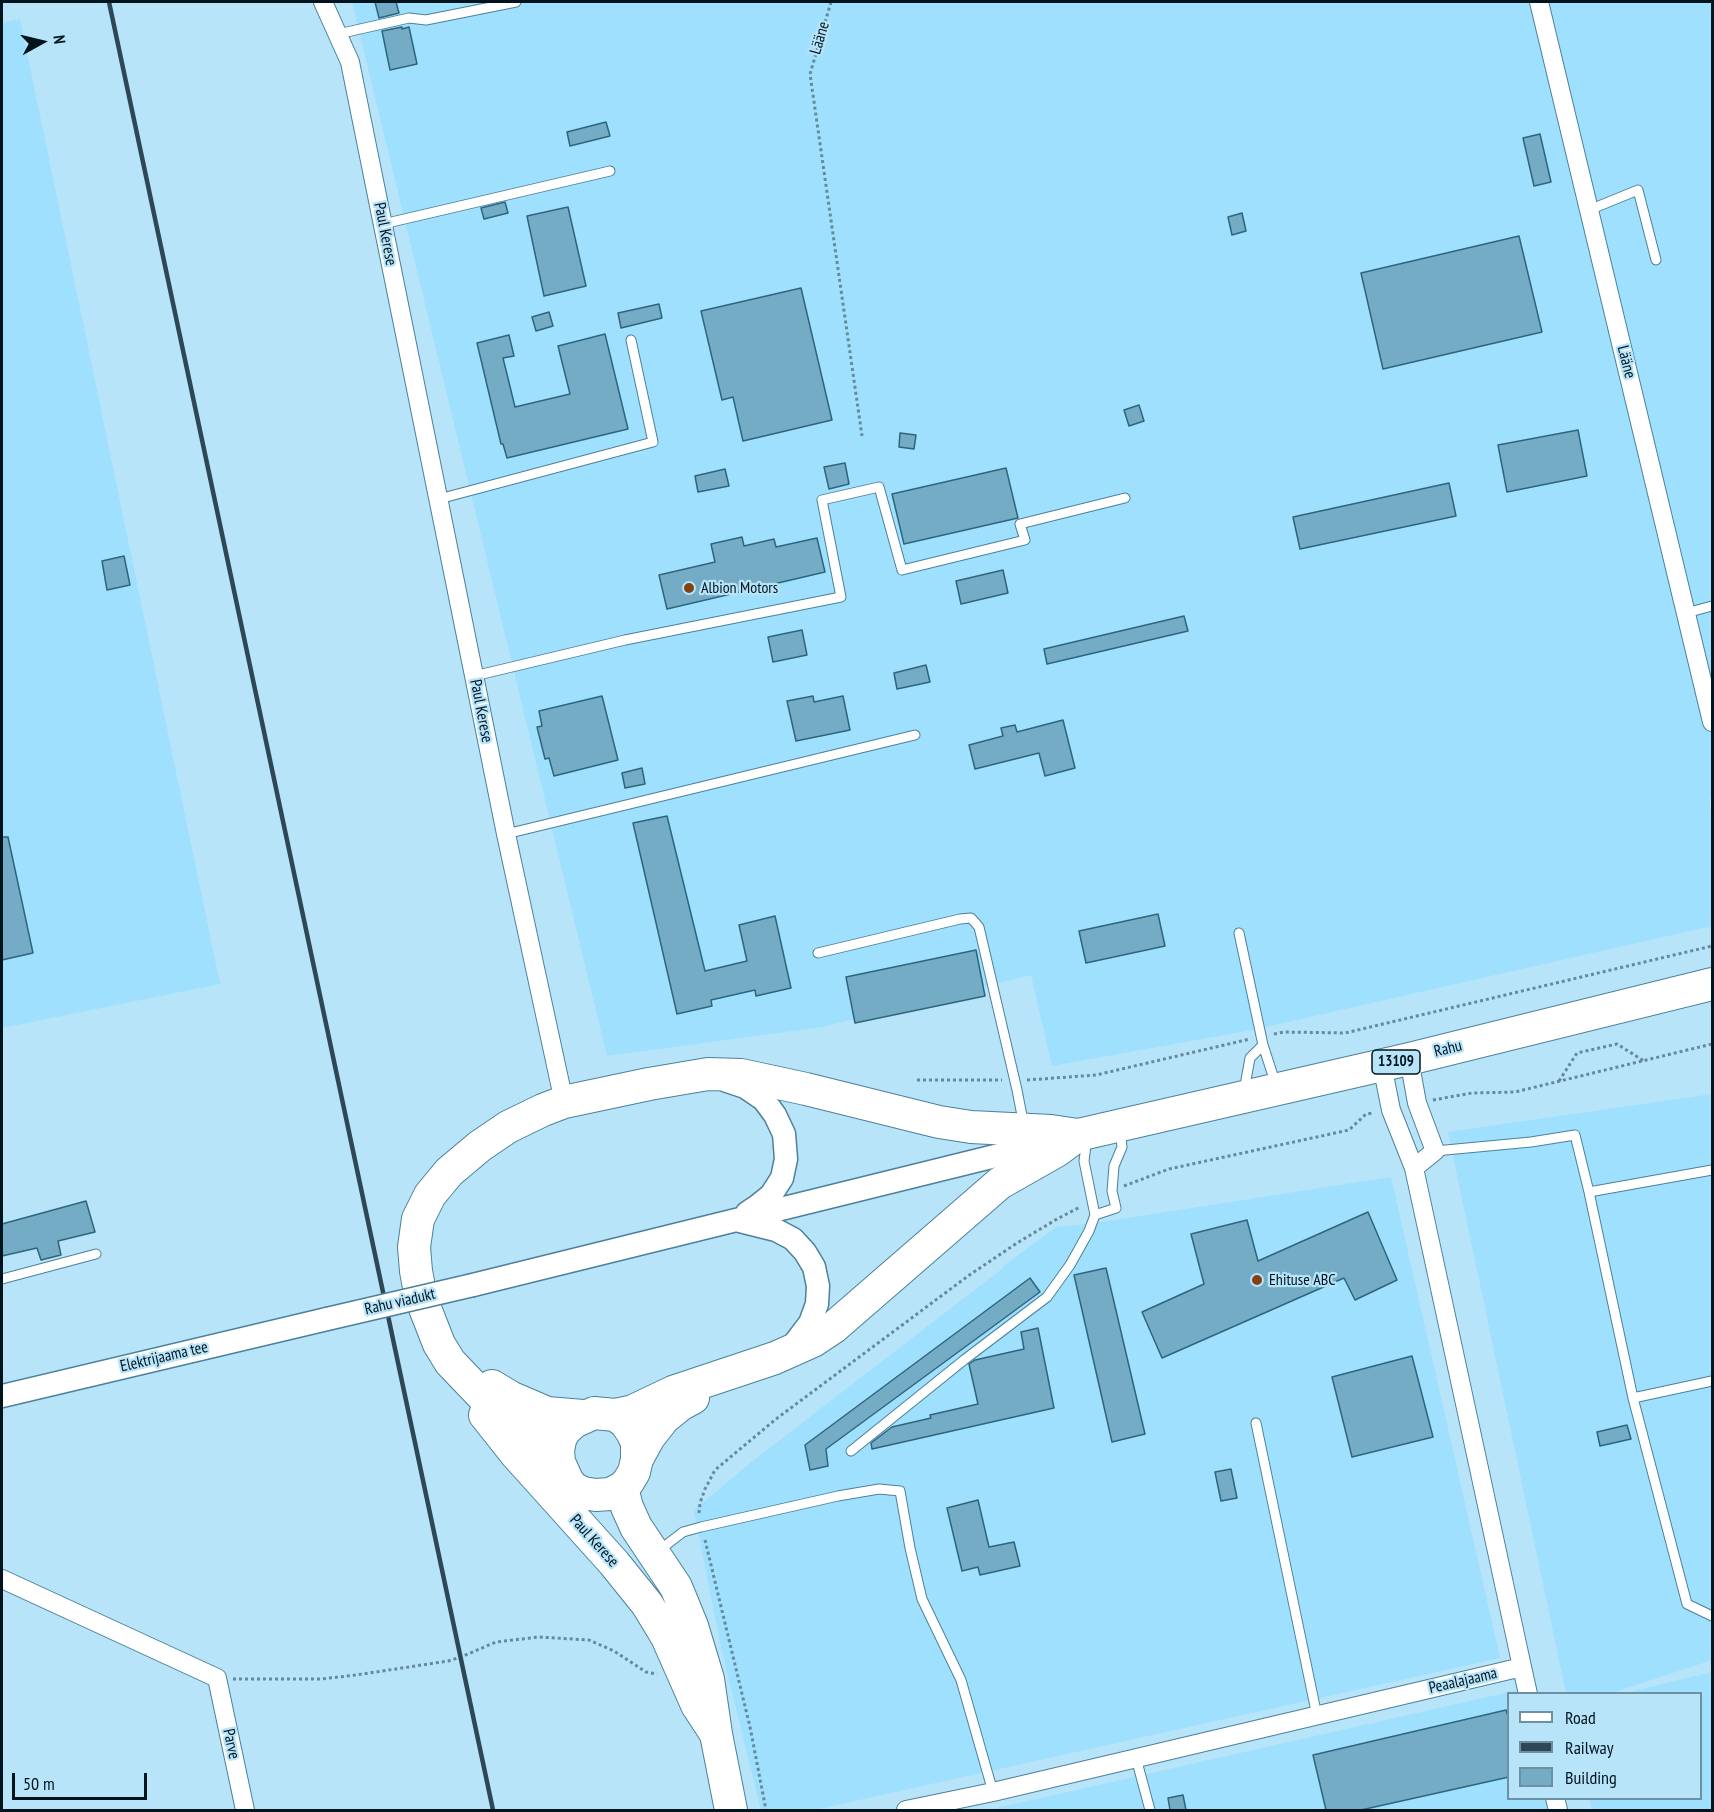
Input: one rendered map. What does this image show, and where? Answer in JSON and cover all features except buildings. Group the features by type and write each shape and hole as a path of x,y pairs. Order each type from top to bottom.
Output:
{"highway":[{"name":"Rahu","path":"1075,1149 1119,1126 1395,1062 1713,984"},
{"path":"564,1102 708,1074 741,1075 766,1079 939,1122 971,1127 1051,1131 1075,1149 1000,1183 834,1327 813,1341 775,1359 673,1392 633,1411 615,1415 594,1413 583,1416 564,1431 558,1451 566,1475 583,1493 609,1494 622,1488 634,1472 649,1437 664,1418 680,1405 741,1371"},
{"name":"Paul Kerese","path":"564,1102 508,1127 480,1146 449,1172 430,1195 418,1219 414,1247 421,1298 459,1382 516,1454 614,1563 647,1604 668,1637 697,1705 716,1734"},
{"name":"Paul Kerese","path":"446,1356 512,1398 547,1413 583,1416"},
{"name":"Paul Kerese","path":"446,1356 494,1408 539,1441 619,1542 685,1637 710,1696"},
{"path":"615,1415 625,1422 632,1432 637,1443 638,1459"},
{"name":"Paul Kerese","path":"622,1488 636,1527 676,1587 686,1608 708,1679 731,1810"}],"street":[{"name":"Paul Kerese","path":"323,2 350,62 506,834 564,1102"},
{"name":"Lääne","path":"1539,2 1713,722"},
{"path":"1395,1062 1417,1103 1435,1151 1414,1168"},
{"path":"1395,1062 1391,1110 1414,1168 1528,1692"},
{"path":"708,1074 745,1088 764,1100 775,1114 784,1134 786,1159 782,1179 771,1195 736,1220"},
{"name":"13109","path":"736,1220 1075,1149"},
{"path":"736,1220 776,1230 793,1239 805,1252 814,1267 818,1286 817,1304 810,1323 790,1350"},
{"name":"Rahu viadukt","path":"327,1319 736,1220"},
{"name":"Elektrijaama tee","path":"2,1396 327,1319"},
{"path":"2,1580 217,1678"},
{"name":"Peaalajaama","path":"906,1810 993,1792 1522,1667"},
{"name":"Parve","path":"217,1678 246,1810"}],"lane":[{"path":"338,34 409,18 426,20 516,2"},
{"path":"383,224 610,171"},
{"path":"1589,210 1638,190 1656,260"},
{"path":"439,500 653,442 631,340"},
{"path":"474,676 625,640 841,597 822,500 879,487 902,570 1024,540 1020,524 1125,498"},
{"path":"1686,613 1713,606"},
{"path":"506,834 915,735"},
{"path":"818,953 971,918 979,927 1015,1080 1024,1130"},
{"path":"1239,933 1262,1041 1277,1089"},
{"path":"1243,1097 1250,1058 1262,1041"},
{"path":"1095,1215 1116,1208 1112,1191 1114,1166 1122,1147 1119,1126"},
{"path":"1435,1151 1531,1142 1575,1135 1633,1398 1687,1604 1713,1616"},
{"path":"851,1452 964,1359 1047,1297 1070,1265 1095,1215 1093,1201 1075,1149"},
{"path":"1589,1192 1713,1170"},
{"path":"2,1279 96,1254"},
{"path":"1633,1398 1713,1381"},
{"path":"1256,1424 1317,1716"},
{"path":"655,1554 682,1532 701,1527 838,1496 879,1489 900,1491 922,1599 961,1680 993,1792"},
{"path":"1136,1758 1149,1810"}],"path":[{"name":"Lääne","path":"831,2 810,74 862,436"},
{"path":"917,1080 1015,1080 1096,1075 1262,1041 1284,1032 1345,1033 1713,946"},
{"path":"1559,1081 1577,1053 1617,1044 1644,1061"},
{"path":"1417,1103 1472,1092 1515,1092 1713,1044"},
{"path":"1112,1191 1169,1169 1349,1130 1366,1114 1391,1110"},
{"path":"766,1810 750,1727 699,1515 700,1503 715,1470 776,1419 968,1276 1057,1218 1093,1201"},
{"path":"217,1678 321,1679 356,1675 448,1661 496,1642 539,1637 589,1640 614,1651 646,1672 665,1676"}],"shaded area":[{"path":"352,2 1712,2 1712,798 1709,799 1712,823 1712,926 1252,1030 1052,1066 1031,975 822,1027 607,1056"},
{"path":"20,19 220,984 2,1028 2,23"},
{"path":"1712,1094 1712,1660 1615,1692 1566,1692 1448,1132"},
{"path":"1391,1177 1500,1658 814,1810 761,1810 721,1647 694,1510 754,1460 1056,1227 1095,1223"},
{"path":"1712,1672 1712,1810 1592,1810 1589,1800 1702,1800 1702,1692 1630,1692"},
{"path":"1507,1693 1507,1800 1550,1800 1552,1810 988,1810"}],"railway":[{"path":"109,2 493,1810"}],"place":[{"name":"Albion Motors","path":"689,588"},
{"name":"Ehituse ABC","path":"1257,1280"}]}
